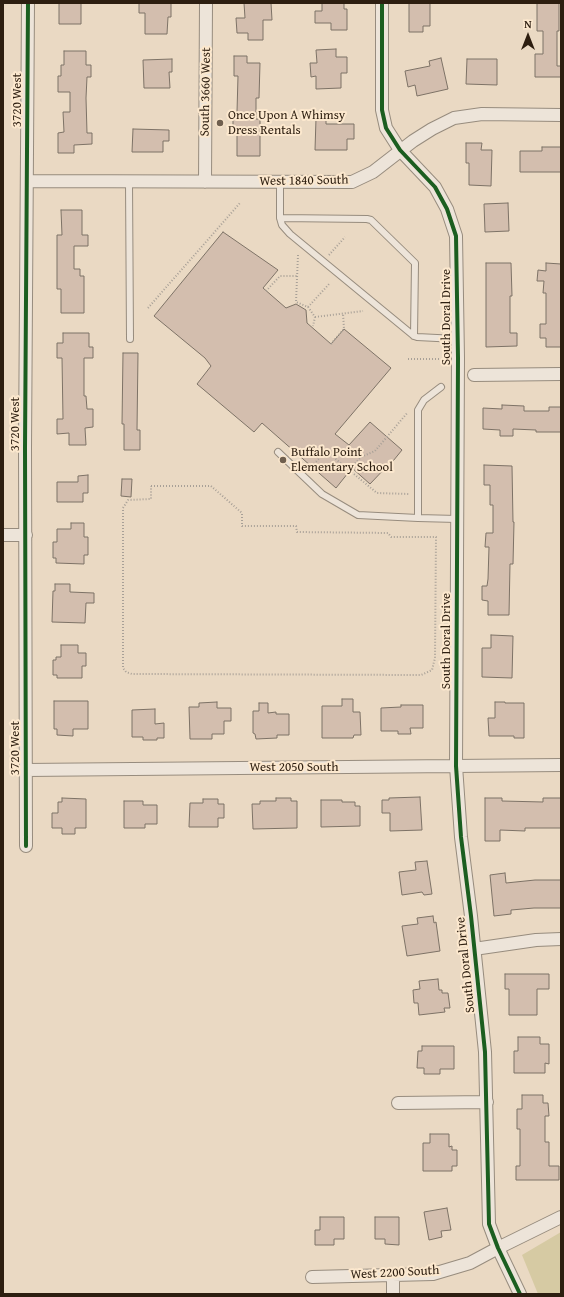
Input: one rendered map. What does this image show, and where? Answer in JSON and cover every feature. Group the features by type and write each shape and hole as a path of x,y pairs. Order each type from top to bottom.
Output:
{"street":[{"name":"3720 West","path":"26,846 28,3"},
{"name":"South 3660 West","path":"205,182 206,3"},
{"name":"South Doral Drive","path":"382,3 382,110 386,128 400,150 435,187 447,209 456,236 456,766 461,837 485,1052 490,1224 498,1248 520,1294"},
{"name":"West 1840 South","path":"28,181 352,182 373,172 400,150 432,129 454,118 482,114 561,115"},
{"path":"474,375 561,374"},
{"path":"3,535 26,535"},
{"name":"West 2050 South","path":"26,770 561,765"},
{"path":"474,949 536,940 561,939"},
{"path":"398,1103 487,1102"},
{"name":"West 2200 South","path":"312,1277 433,1274 470,1263 561,1216"},
{"path":"393,1275 393,1294"}],"lane":[{"path":"129,182 130,339"},
{"path":"280,182 280,218 282,225 290,234 414,336 457,339"},
{"path":"280,218 371,220 415,263 414,336"},
{"path":"418,518 418,410 424,400 442,387"},
{"path":"278,452 322,494 358,514 457,519"}],"path":[{"path":"148,308 240,203"},
{"path":"329,256 345,238"},
{"path":"298,255 296,302 308,307 314,316 313,326"},
{"path":"266,291 280,276 298,276"},
{"path":"308,307 330,283"},
{"path":"314,316 363,311"},
{"path":"331,344 344,329 343,313"},
{"path":"408,359 441,359"},
{"path":"349,470 361,457 375,451 408,412"},
{"path":"314,464 326,451 377,493 409,494"},
{"path":"151,486 211,486 242,513 242,526 296,526 297,532 388,533 391,537 436,537 435,658 432,670 421,675 132,674 126,672 123,668 123,508 128,500 151,499 151,486"}],"shaded area":[{"path":"561,1232 561,1294 538,1294 522,1255"}],"building":[{"path":"59,3 81,3 81,24 59,24"},
{"path":"139,3 171,3 171,17 168,17 167,34 145,34 145,13 139,13"},
{"path":"244,3 271,3 272,20 263,20 263,40 248,40 248,33 237,33 236,18 245,18"},
{"path":"322,3 344,3 344,9 347,9 347,30 331,30 331,23 315,23 315,11 322,11"},
{"path":"409,3 430,3 430,26 423,26 423,32 409,32"},
{"path":"537,3 559,3 557,66 561,66 561,77 535,77 535,54 543,54 543,31 537,31"},
{"path":"336,49 336,57 347,57 347,73 341,73 341,88 316,89 316,76 311,77 310,63 317,63 316,50"},
{"path":"64,51 86,51 86,65 91,65 91,77 87,77 86,98 87,133 92,133 92,144 74,145 74,153 58,153 58,133 64,132 63,112 70,112 70,92 58,92 58,76 61,76 61,65 64,65"},
{"path":"234,56 247,56 247,63 260,63 259,98 256,98 256,119 260,119 260,156 237,156 237,133 233,133 233,112 237,112 238,76 234,76"},
{"path":"441,58 448,89 417,96 415,85 408,87 405,71 430,66 429,61"},
{"path":"172,59 172,72 169,72 170,88 144,88 143,60"},
{"path":"467,59 497,59 497,85 466,84"},
{"path":"316,119 326,119 326,124 354,124 354,139 347,139 347,150 315,150"},
{"path":"133,129 169,130 169,141 163,141 163,152 132,152"},
{"path":"466,143 482,143 481,150 492,150 491,186 469,185 469,163 466,163"},
{"path":"542,147 561,147 561,172 520,172 520,151 542,151"},
{"path":"508,203 509,231 485,232 484,204"},
{"path":"61,210 82,210 82,235 88,235 88,246 74,246 74,269 80,269 80,276 84,276 84,313 61,313 61,289 57,289 57,235 62,235"},
{"name":"Buffalo Point Elementary School","path":"223,232 278,270 263,288 286,308 296,304 306,310 307,323 331,344 344,329 391,368 335,434 349,445 370,422 402,450 389,466 388,465 370,484 352,468 336,488 262,423 254,432 197,384 211,366 205,358 154,316"},
{"path":"486,263 511,263 512,296 510,296 510,333 517,333 517,346 486,347"},
{"path":"546,263 561,264 561,347 546,347 546,338 540,338 540,324 546,324 546,293 543,293 544,281 537,281 538,270 546,271"},
{"path":"63,333 89,333 89,347 93,347 93,358 84,358 84,396 86,396 87,409 93,409 93,427 85,428 86,445 69,445 69,433 57,434 57,419 63,419 62,358 57,358 57,343 63,343"},
{"path":"123,353 138,353 137,430 140,430 140,450 124,450 124,424 122,424"},
{"path":"502,405 524,406 524,411 549,411 549,407 561,407 561,432 536,432 536,430 513,429 513,436 500,436 500,430 483,429 483,408 502,409"},
{"path":"484,465 512,466 514,522 513,564 510,564 509,615 488,615 488,601 482,600 482,586 487,586 488,579 489,547 485,547 486,533 493,533 493,505 490,505 490,485 484,485"},
{"path":"88,475 88,493 83,493 83,502 57,502 57,482 78,482 78,476"},
{"path":"122,479 132,479 131,497 121,496"},
{"path":"71,523 84,523 84,537 88,537 88,555 84,555 84,564 56,563 56,558 53,558 53,542 57,542 57,529 71,529"},
{"path":"55,584 70,584 70,592 94,593 94,603 86,603 85,623 52,622 53,591 55,591"},
{"path":"491,635 513,636 512,678 482,677 482,648 491,648"},
{"path":"61,645 78,645 78,653 86,653 86,666 82,666 82,678 57,678 57,675 53,675 53,660 56,660 56,657 61,657"},
{"path":"342,699 353,699 353,712 360,712 361,735 354,735 353,738 322,738 322,706 342,706"},
{"path":"54,701 88,701 88,729 73,729 73,736 57,735 57,729 54,729"},
{"path":"217,702 217,708 231,708 231,721 224,721 224,734 212,734 212,739 190,739 189,707 199,707 199,703"},
{"path":"495,702 524,703 524,738 514,738 514,736 489,736 488,718 495,718"},
{"path":"259,703 268,703 268,713 276,712 276,714 289,714 289,735 277,735 277,738 256,739 255,734 253,733 253,711 259,711"},
{"path":"401,705 423,705 423,728 410,728 411,734 398,734 398,731 381,731 381,708 401,707"},
{"path":"155,709 155,724 164,723 164,738 157,738 157,740 143,740 143,737 132,737 132,710"},
{"path":"420,797 422,830 390,831 390,813 382,813 382,800 389,800 389,798"},
{"path":"62,798 86,799 86,828 75,828 75,834 62,834 62,828 52,828 52,813 58,813 58,802 62,802"},
{"path":"276,798 291,798 291,801 297,801 297,828 253,829 252,804 260,804 260,801 276,801"},
{"path":"485,798 502,798 502,801 543,802 543,798 561,798 561,828 525,828 525,831 500,830 500,841 485,841"},
{"path":"203,799 218,799 218,804 224,804 224,818 218,818 218,827 189,827 190,803 203,803"},
{"path":"321,800 342,800 342,802 355,802 355,806 360,806 360,826 321,827"},
{"path":"124,801 143,801 143,805 157,805 157,824 145,824 145,828 124,828"},
{"path":"427,861 432,894 424,895 422,892 402,895 399,872 416,870 415,862"},
{"path":"505,873 506,883 535,880 561,880 561,908 511,910 511,914 494,916 490,875"},
{"path":"433,916 434,923 436,922 440,951 407,956 402,926 418,924 417,918"},
{"path":"505,974 549,974 549,989 537,989 537,1015 509,1015 509,989 505,989"},
{"path":"438,979 439,990 442,990 442,993 448,993 450,1008 444,1008 445,1012 419,1015 418,1003 414,1003 413,990 420,989 419,981"},
{"path":"518,1037 540,1037 540,1044 549,1044 549,1064 545,1063 545,1073 514,1073 514,1051 518,1051"},
{"path":"422,1046 454,1046 454,1069 440,1069 440,1074 424,1074 424,1068 417,1068 418,1051 422,1051"},
{"path":"522,1095 543,1095 543,1103 548,1103 549,1116 545,1116 545,1142 549,1142 549,1166 559,1166 559,1180 516,1180 516,1166 520,1166 520,1129 517,1129 517,1109 522,1109"},
{"path":"430,1134 449,1134 449,1147 452,1146 452,1150 457,1150 457,1166 452,1166 452,1171 423,1171 423,1143 430,1143"},
{"path":"447,1208 451,1230 441,1231 442,1237 429,1240 424,1212"},
{"path":"320,1217 344,1217 344,1239 334,1239 334,1245 315,1245 315,1230 320,1230"},
{"path":"375,1217 399,1217 399,1245 385,1244 385,1239 375,1239"}],"cycle path":[{"path":"26,846 25,447 28,3"},
{"path":"382,3 382,110 386,128 400,150 435,187 447,209 456,236 458,358 456,766 461,837 485,1052 489,1224 498,1248 520,1294"}],"place":[{"name":"Once Upon A Whimsy Dress Rentals","path":"220,123"},
{"name":"Buffalo Point Elementary School","path":"283,460"}]}
